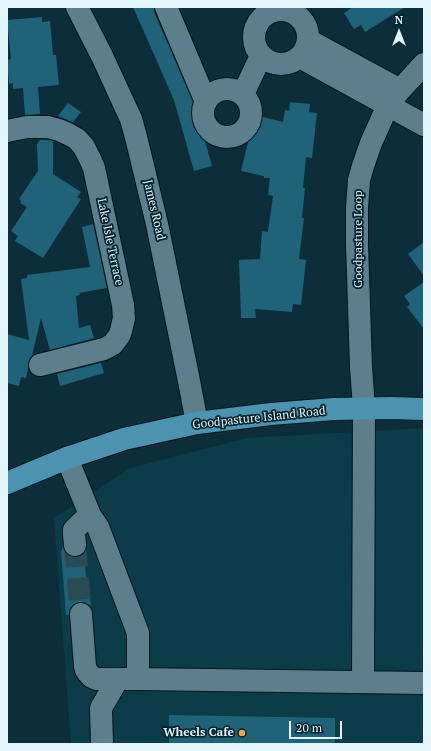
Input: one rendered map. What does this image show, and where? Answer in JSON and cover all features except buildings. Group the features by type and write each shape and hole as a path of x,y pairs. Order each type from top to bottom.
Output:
{"main road":[{"name":"Goodpasture Island Road","path":"7,483 67,458 124,439 197,424 271,414 334,409 424,409"}],"street":[{"name":"James Road","path":"77,7 109,70 136,137 157,224 197,424"},
{"path":"166,7 206,102"},
{"path":"281,10 302,12 308,31 304,48 292,62 283,64 269,62 261,56 256,48 254,39 257,24 263,16 271,12 281,10"},
{"path":"304,48 394,98 424,125"},
{"path":"243,94 261,56"},
{"name":"Goodpasture Loop","path":"363,682 364,408 361,367 357,244 359,180 371,143 394,98 424,64"},
{"path":"228,88 243,94 248,100 251,109 251,118 248,125 242,132 235,135 220,136 213,132 207,126 203,110 211,95 219,90 228,88"},
{"name":"Lake Isle Terrace","path":"7,131 27,127 48,127 68,134 77,139 84,147 94,168 123,305 124,318 121,331 113,344 104,349 40,365"},
{"path":"67,458 90,515 98,527 138,633 128,679 101,708 102,744"},
{"path":"75,545 74,530 90,515"},
{"path":"80,614 86,670 96,679 424,683"}],"shaded area":[{"path":"424,428 424,744 71,744 54,518 130,468 247,438"}],"tunnel":[{"path":"75,545 81,614"}],"place":[{"name":"Wheels Cafe","path":"242,733"}]}
